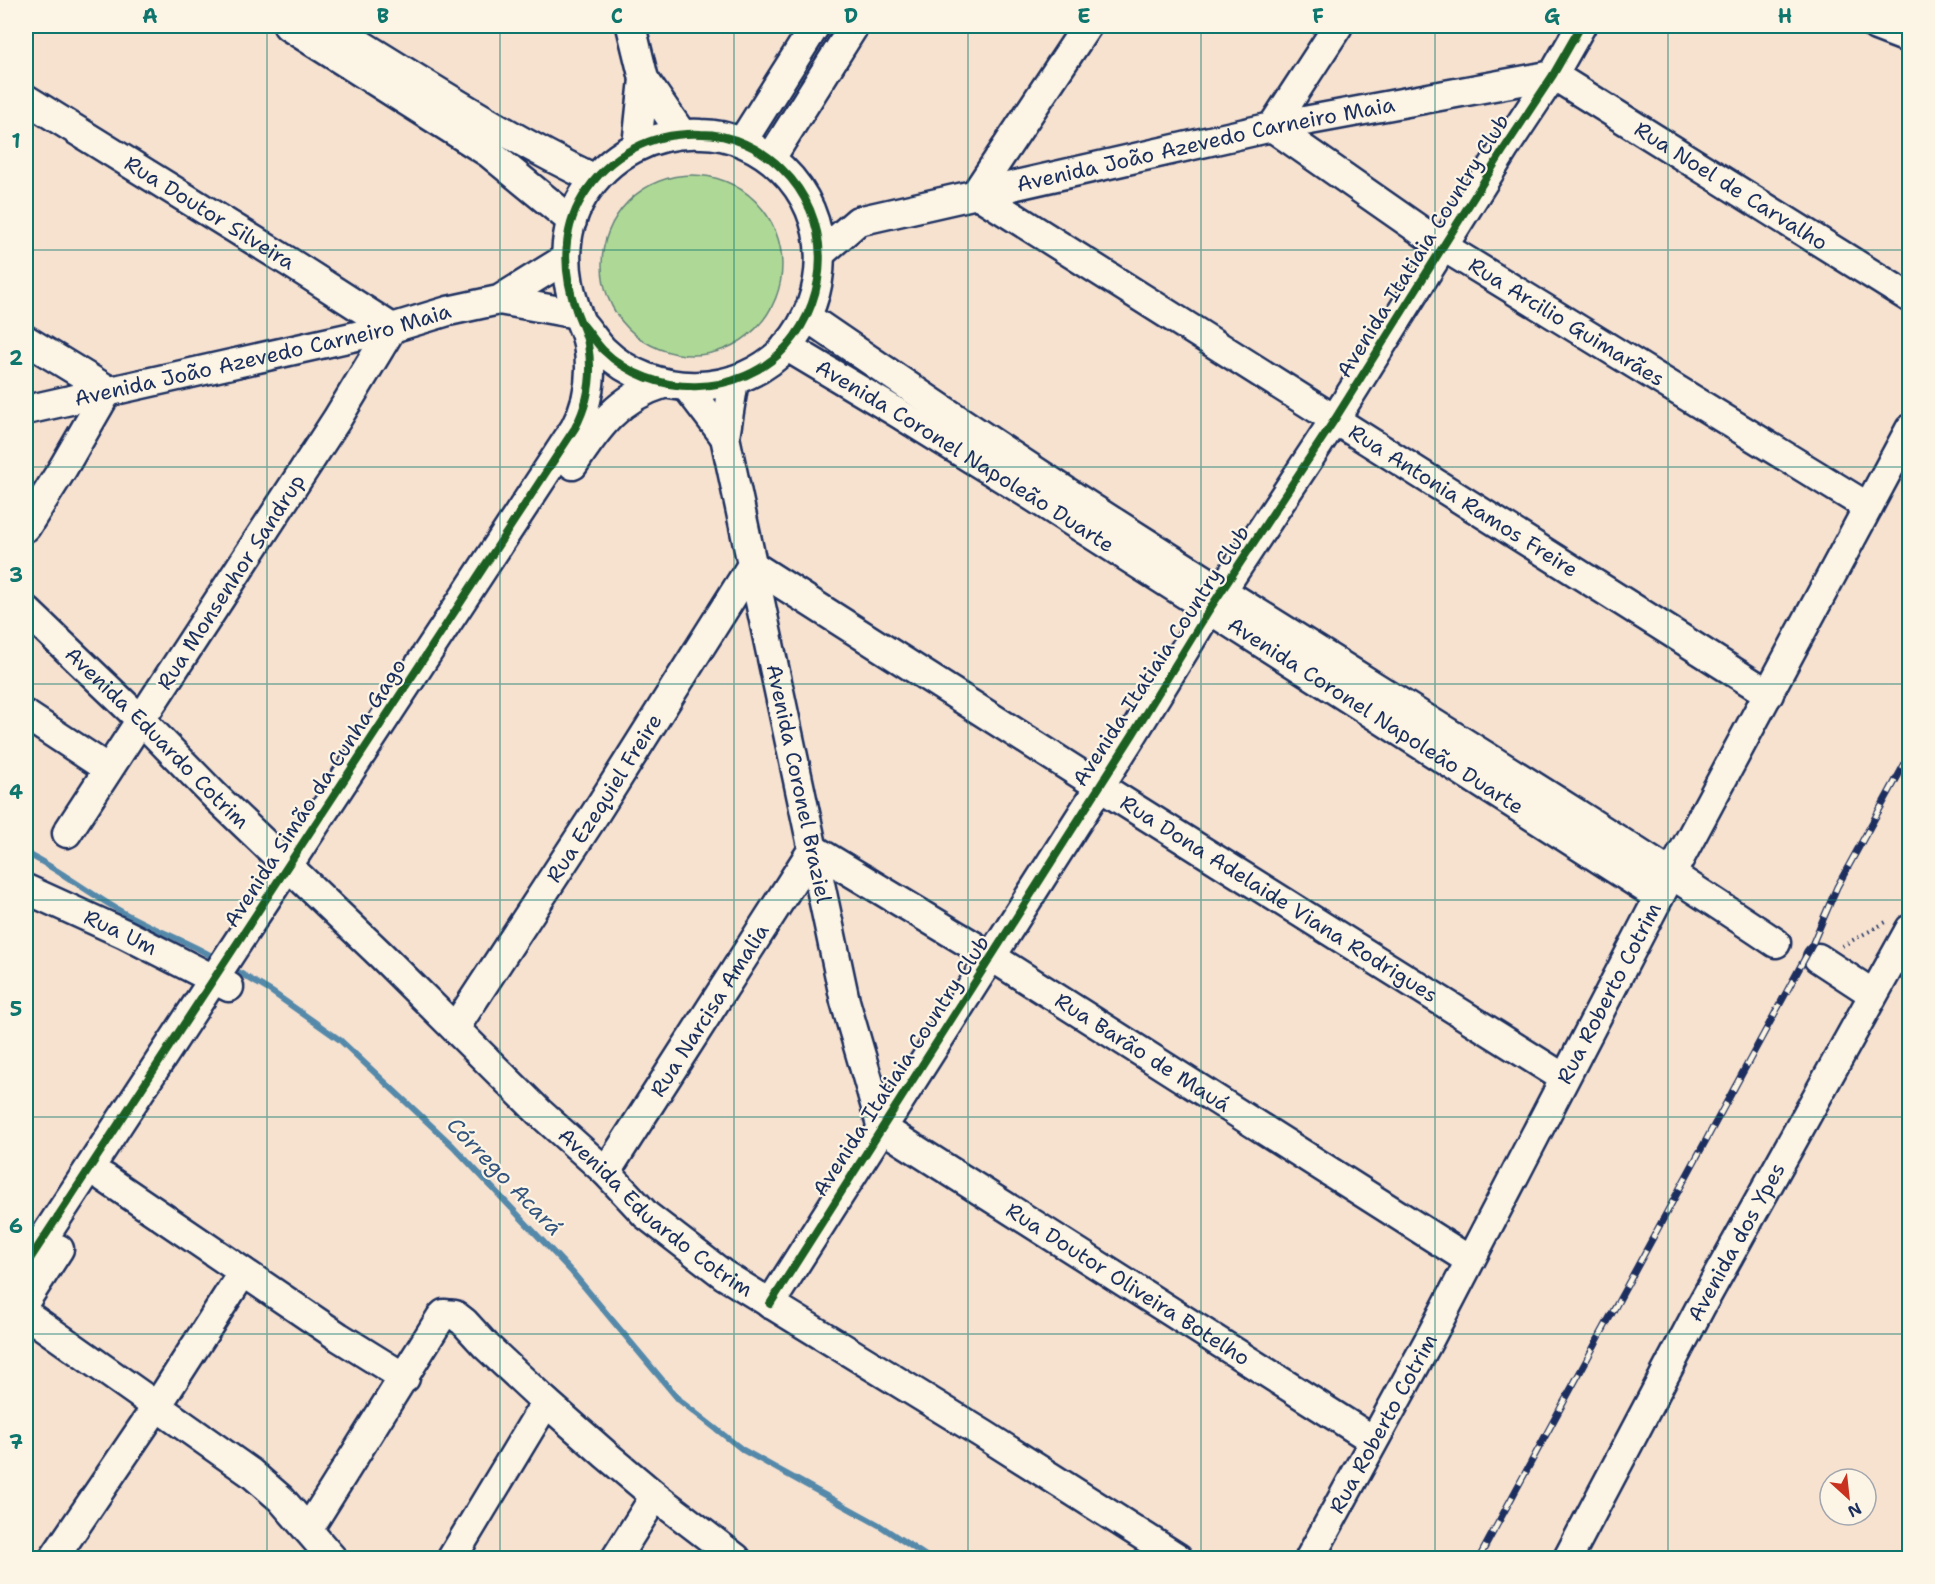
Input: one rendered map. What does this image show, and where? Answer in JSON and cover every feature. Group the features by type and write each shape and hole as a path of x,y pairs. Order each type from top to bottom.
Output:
{"street":[{"path":"288,26 489,153 572,221"},
{"path":"332,26 506,133 595,179"},
{"path":"631,26 645,79 681,133"},
{"path":"742,142 815,26"},
{"path":"771,158 854,26"},
{"path":"976,193 1087,26"},
{"path":"1272,127 1338,26"},
{"name":"Avenida Itatiaia Country Club","path":"770,1304 1176,667 1216,600 1335,419 1553,75 1581,26"},
{"path":"1876,26 1910,39"},
{"path":"797,54 826,71"},
{"name":"Avenida João Azevedo Carneiro Maia","path":"821,253 858,221 1272,127 1553,75"},
{"name":"Rua Noel de Carvalho","path":"1553,75 1910,298"},
{"path":"637,146 645,79"},
{"name":"Rua Doutor Silveira","path":"26,99 392,328"},
{"name":"Rua Arcilio Guimarães","path":"1272,127 1444,247 1868,507"},
{"name":"Avenida Simão da Cunha Gago","path":"26,1265 228,974 583,433 644,389 675,385 711,386 734,380 762,367 786,346 807,317 818,286 821,253 817,227 807,202 792,178 771,158 742,142 712,134 681,133 658,137 614,160 595,179 581,199 572,221 566,259 568,287 590,356 589,388 584,410 583,433"},
{"name":"Rua Antonia Ramos Freire","path":"976,193 1769,694"},
{"path":"807,202 858,221"},
{"name":"Avenida João Azevedo Carneiro Maia","path":"26,410 392,328 448,311 499,300 566,259"},
{"name":"Avenida João Azevedo Carneiro Maia","path":"499,300 580,320"},
{"name":"Avenida Coronel Napoleão Duarte","path":"807,317 1146,543 1216,600"},
{"path":"580,320 603,350 627,369 644,378 675,385"},
{"name":"Rua Monsenhor Sandrup","path":"67,832 337,419 392,328"},
{"path":"26,339 108,390 26,527"},
{"name":"Avenida Coronel Napoleão Duarte","path":"786,346 975,460 1216,600 1666,885 1776,943"},
{"name":"Avenida Coronel Braziel","path":"734,380 725,437 846,1001 882,1128"},
{"name":"Avenida Coronel Braziel","path":"675,385 725,437"},
{"name":"Rua Roberto Cotrim","path":"1310,1558 1414,1368 1564,1077 1910,429"},
{"name":"Rua Dona Adelaide Viana Rodrigues","path":"752,565 1564,1077"},
{"name":"Rua Ezequiel Freire","path":"455,1028 595,814 752,565"},
{"name":"Avenida Eduardo Cotrim","path":"26,610 141,720 215,796 296,872 539,1112 606,1172 646,1215 724,1275 973,1428 1178,1558"},
{"path":"26,715 108,769"},
{"name":"Rua Barão de Mauá","path":"813,849 992,957 1469,1260"},
{"name":"Rua Narcisa Amalia","path":"606,1172 813,849"},
{"name":"Rua Um","path":"29,896 228,974"},
{"name":"Avenida dos Ypes","path":"1568,1558 1701,1306 1874,994 1900,924"},
{"path":"1826,952 1874,994"},
{"name":"Avenida Simão da Cunha Gago","path":"26,1300 105,1178 228,974"},
{"name":"Rua Doutor Oliveira Botelho","path":"882,1128 1373,1440"},
{"path":"105,1178 405,1378"},
{"path":"54,1558 157,1406 243,1272"},
{"path":"26,1314 251,1473 281,1499 332,1558"},
{"path":"308,1530 441,1317 444,1314 450,1314 464,1322 486,1346 546,1402 655,1496 736,1558"},
{"path":"452,1558 546,1402"},
{"path":"616,1558 655,1496"}],"path":[{"path":"1826,952 1900,924"}],"green space":[{"path":"692,175 710,176 727,181 756,201 776,230 781,247 781,283 776,300 756,329 727,349 710,354 692,355 674,354 657,349 628,329 608,300 603,283 602,265 603,247 608,230 628,201 657,181 674,176"}],"waterway":[{"name":"Córrego Acará","path":"26,853 129,916 217,959"},
{"name":"Córrego Acará","path":"230,967 272,992 340,1040 453,1146 572,1272 679,1400 743,1450 879,1525 929,1558"}],"railway":[{"path":"1479,1558 1812,945 1837,887 1910,754"}],"cycle path":[{"path":"770,1304 1133,734 1209,610 1335,419 1553,75 1581,26"},
{"path":"26,1265 575,428 587,398 590,366 587,340 569,282 566,253 571,224 583,196 606,168 633,148 683,134 712,135 745,144 774,161 798,188 810,210 817,233 820,256 818,280 812,304 801,326 787,346 767,363 745,376 721,383 696,386 671,384 646,378 623,366 603,350 583,325"}]}
